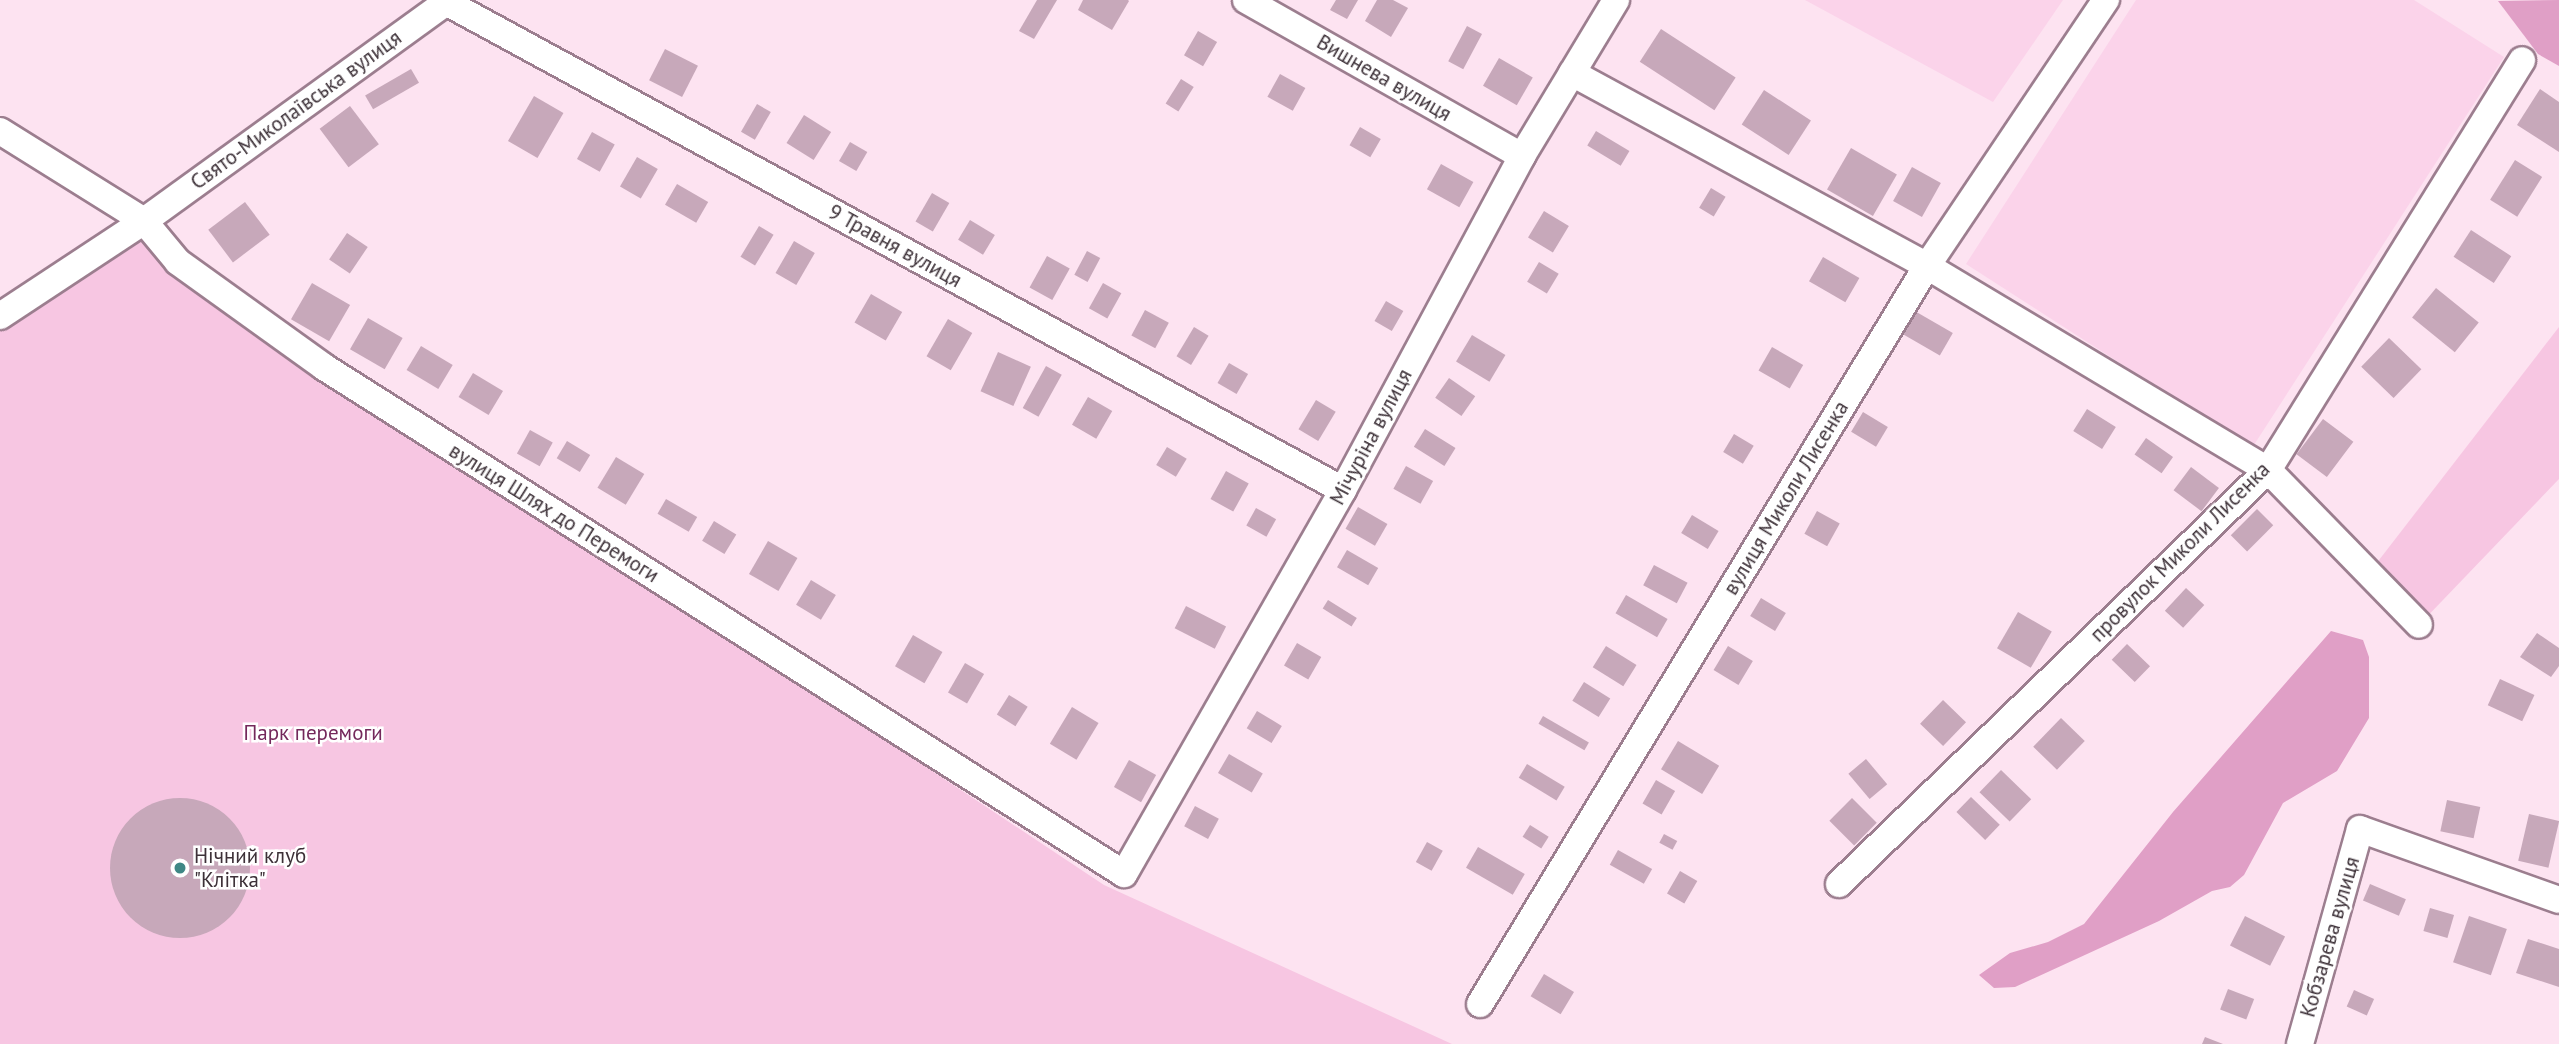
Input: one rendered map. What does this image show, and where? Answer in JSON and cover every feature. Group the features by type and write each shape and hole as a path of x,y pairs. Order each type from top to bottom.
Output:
{"street":[{"name":"Вишнева вулиця","path":"1246,0 1522,156"},
{"name":"Мічуріна вулиця","path":"1125,874 1343,491 1522,156 1616,0"},
{"name":"вулиця Миколи Лисенка","path":"1480,1004 1927,266 2106,0"},
{"name":"Свято-Миколаївська вулиця","path":"0,316 144,221 448,1"},
{"name":"9 Травня вулиця","path":"448,1 1343,491"},
{"name":"провулок Миколи Лисенка","path":"1839,884 2268,470 2522,60"},
{"path":"1572,72 1927,266 2268,470 2419,625"},
{"name":"вулиця Шлях до Перемоги","path":"0,131 144,221 178,262 324,367 1125,874"},
{"name":"Кобзарева вулиця","path":"2300,1044 2360,830 2559,900"}],"shaded area":[{"path":"1805,0 2063,0 1993,102"},
{"path":"2136,0 2414,0 2504,57 2252,448 1966,264"},
{"path":"2559,0 2559,66 2538,54 2498,1"},
{"path":"2331,631 2363,640 2369,657 2369,718 2337,771 2283,803 2244,875 2230,887 2212,891 2159,921 2015,987 1994,988 1979,975 2010,953 2048,942 2084,924 2173,812"}],"green space":[{"name":"Парк перемоги","path":"144,221 324,367 1104,885 1452,1044 0,1044 0,316"},
{"path":"2559,327 2559,479 2419,625 2369,573"}],"building":[{"path":"1037,0 1057,0 1034,39 1019,31"},
{"path":"1083,0 1129,1 1112,30 1078,10"},
{"path":"1336,0 1358,0 1347,19 1330,10"},
{"path":"1377,0 1393,0 1408,8 1391,37 1365,21"},
{"path":"1467,26 1482,34 1463,69 1448,61"},
{"path":"1661,29 1736,77 1714,110 1640,62"},
{"path":"1198,31 1217,42 1203,66 1184,55"},
{"path":"665,49 698,66 682,97 649,80"},
{"path":"1499,58 1533,78 1517,105 1483,86"},
{"path":"411,69 419,83 373,109 365,96"},
{"path":"1280,74 1305,88 1293,111 1267,97"},
{"path":"1181,79 1194,87 1178,112 1166,104"},
{"path":"2540,89 2559,102 2559,152 2517,125"},
{"path":"1764,90 1811,120 1789,155 1742,124"},
{"path":"534,96 563,113 537,158 508,141"},
{"path":"757,104 771,112 755,140 741,132"},
{"path":"350,106 379,144 349,167 320,129"},
{"path":"804,115 831,132 814,160 787,143"},
{"path":"1360,127 1381,139 1370,157 1350,145"},
{"path":"1596,131 1629,151 1621,166 1587,146"},
{"path":"592,132 615,145 600,172 577,159"},
{"path":"850,142 867,152 856,171 839,161"},
{"path":"1851,148 1897,174 1873,216 1827,190"},
{"path":"637,157 658,169 641,198 620,186"},
{"path":"2515,160 2542,177 2517,217 2490,200"},
{"path":"1441,164 1473,182 1459,207 1427,189"},
{"path":"1912,167 1941,183 1922,217 1893,201"},
{"path":"677,184 708,202 696,223 665,205"},
{"path":"1711,188 1726,197 1714,216 1699,208"},
{"path":"932,193 949,203 933,232 916,222"},
{"path":"245,202 270,235 233,262 208,230"},
{"path":"1544,211 1569,226 1553,253 1528,238"},
{"path":"970,220 995,235 983,255 958,240"},
{"path":"759,226 774,235 755,266 740,257"},
{"path":"2471,230 2511,256 2494,283 2454,257"},
{"path":"347,233 368,247 350,274 329,260"},
{"path":"794,241 815,253 796,285 776,273"},
{"path":"1087,251 1100,258 1088,282 1074,275"},
{"path":"1047,256 1070,269 1052,300 1030,287"},
{"path":"1823,257 1859,278 1845,302 1809,281"},
{"path":"1539,262 1559,274 1547,294 1527,282"},
{"path":"312,283 350,305 329,341 291,319"},
{"path":"1103,283 1121,293 1107,319 1089,308"},
{"path":"2436,288 2479,323 2455,352 2412,318"},
{"path":"871,294 902,312 886,341 854,323"},
{"path":"1386,301 1403,311 1392,331 1374,321"},
{"path":"1145,310 1169,323 1155,348 1131,336"},
{"path":"1913,310 1953,333 1940,356 1900,333"},
{"path":"368,318 403,338 385,369 350,349"},
{"path":"948,319 972,333 951,370 926,356"},
{"path":"1194,327 1209,336 1191,365 1176,356"},
{"path":"1472,335 1505,355 1489,382 1456,362"},
{"path":"2389,338 2421,369 2394,398 2361,367"},
{"path":"421,346 453,365 438,389 407,370"},
{"path":"1772,347 1803,365 1790,388 1758,370"},
{"path":"998,352 1031,367 1013,406 981,391"},
{"path":"1229,363 1248,374 1237,394 1218,383"},
{"path":"1046,366 1062,375 1038,417 1023,408"},
{"path":"473,373 503,391 489,415 459,397"},
{"path":"1449,378 1475,396 1461,416 1435,398"},
{"path":"1088,397 1112,411 1096,439 1072,425"},
{"path":"1316,400 1336,412 1318,441 1298,429"},
{"path":"2087,409 2116,427 2102,449 2073,431"},
{"path":"1863,412 1888,427 1876,447 1851,432"},
{"path":"2323,419 2353,442 2327,477 2297,454"},
{"path":"1425,429 1456,448 1444,466 1414,447"},
{"path":"530,430 553,443 540,466 517,454"},
{"path":"1734,434 1754,446 1743,464 1723,452"},
{"path":"2146,438 2173,457 2162,473 2135,454"},
{"path":"567,441 590,455 580,472 557,458"},
{"path":"1167,447 1187,459 1176,477 1156,465"},
{"path":"616,457 644,474 626,505 597,488"},
{"path":"1406,466 1433,481 1421,504 1393,489"},
{"path":"2191,467 2219,488 2201,511 2174,490"},
{"path":"1226,471 1249,484 1233,512 1210,499"},
{"path":"666,499 697,517 689,532 658,514"},
{"path":"1358,507 1387,524 1375,546 1346,529"},
{"path":"1256,508 1276,519 1266,537 1246,525"},
{"path":"2257,509 2273,525 2247,551 2231,535"},
{"path":"1817,511 1840,524 1827,546 1804,534"},
{"path":"1692,515 1719,531 1708,549 1681,533"},
{"path":"714,521 736,534 724,554 702,541"},
{"path":"768,541 797,558 778,591 749,574"},
{"path":"1347,550 1378,568 1368,585 1337,567"},
{"path":"1654,565 1688,583 1677,603 1643,585"},
{"path":"811,580 836,595 821,620 796,605"},
{"path":"2186,588 2204,605 2183,628 2165,611"},
{"path":"1626,595 1668,619 1657,637 1616,613"},
{"path":"1761,598 1786,613 1775,631 1750,616"},
{"path":"1328,600 1357,618 1352,626 1323,608"},
{"path":"1186,606 1226,626 1215,649 1175,628"},
{"path":"2018,612 2052,631 2031,668 1997,648"},
{"path":"2537,633 2559,648 2559,666 2551,677 2520,657"},
{"path":"913,635 942,652 924,683 895,666"},
{"path":"1297,643 1321,657 1308,680 1284,666"},
{"path":"2127,644 2150,666 2135,682 2112,660"},
{"path":"1606,646 1637,665 1623,686 1593,667"},
{"path":"1728,646 1753,661 1738,685 1714,670"},
{"path":"965,663 984,674 967,703 948,692"},
{"path":"2500,679 2534,695 2522,721 2488,705"},
{"path":"1584,682 1610,698 1599,717 1572,701"},
{"path":"1009,695 1028,707 1015,726 997,715"},
{"path":"1943,700 1966,722 1943,746 1920,724"},
{"path":"1072,707 1099,723 1076,760 1050,744"},
{"path":"1257,711 1282,726 1272,743 1247,728"},
{"path":"1543,716 1589,743 1584,750 1538,724"},
{"path":"2061,718 2085,741 2057,770 2033,747"},
{"path":"1678,741 1719,766 1702,794 1661,769"},
{"path":"1229,754 1263,774 1252,793 1218,773"},
{"path":"1866,759 1887,784 1870,799 1848,774"},
{"path":"1129,760 1156,775 1141,802 1114,787"},
{"path":"1527,764 1565,787 1556,800 1519,778"},
{"path":"2001,770 2031,799 2010,821 1979,792"},
{"path":"1656,780 1675,791 1662,814 1642,803"},
{"path":"1971,797 2000,825 1985,840 1956,812"},
{"name":"Нічний клуб \"Клітка\"","path":"180,798 207,804 229,819 244,841 250,868 244,895 229,917 207,932 180,938 153,932 131,917 116,895 110,868 116,841 131,819 153,804"},
{"path":"1852,798 1877,823 1854,845 1829,821"},
{"path":"2447,800 2480,807 2474,838 2440,831"},
{"path":"1195,806 1219,819 1208,839 1184,826"},
{"path":"2529,814 2559,821 2548,868 2518,861"},
{"path":"1530,825 1549,837 1541,849 1523,837"},
{"path":"1664,834 1677,841 1673,850 1659,843"},
{"path":"1427,842 1443,851 1432,871 1416,862"},
{"path":"1478,847 1525,874 1513,895 1466,868"},
{"path":"1618,850 1652,869 1644,884 1610,865"},
{"path":"1680,871 1697,881 1684,904 1667,894"},
{"path":"2370,884 2406,899 2399,916 2363,901"},
{"path":"2430,908 2454,915 2447,938 2423,931"},
{"path":"2245,916 2285,936 2270,966 2230,945"},
{"path":"2469,916 2507,929 2491,975 2453,962"},
{"path":"2528,939 2559,949 2559,987 2516,973"},
{"path":"1544,974 1574,992 1561,1014 1531,996"},
{"path":"2228,989 2254,999 2246,1020 2220,1010"},
{"path":"2354,990 2374,999 2367,1015 2347,1006"},
{"path":"2205,1037 2223,1044 2202,1044"}],"place":[{"name":"Нічний клуб \"Клітка\"","path":"180,868"}]}
